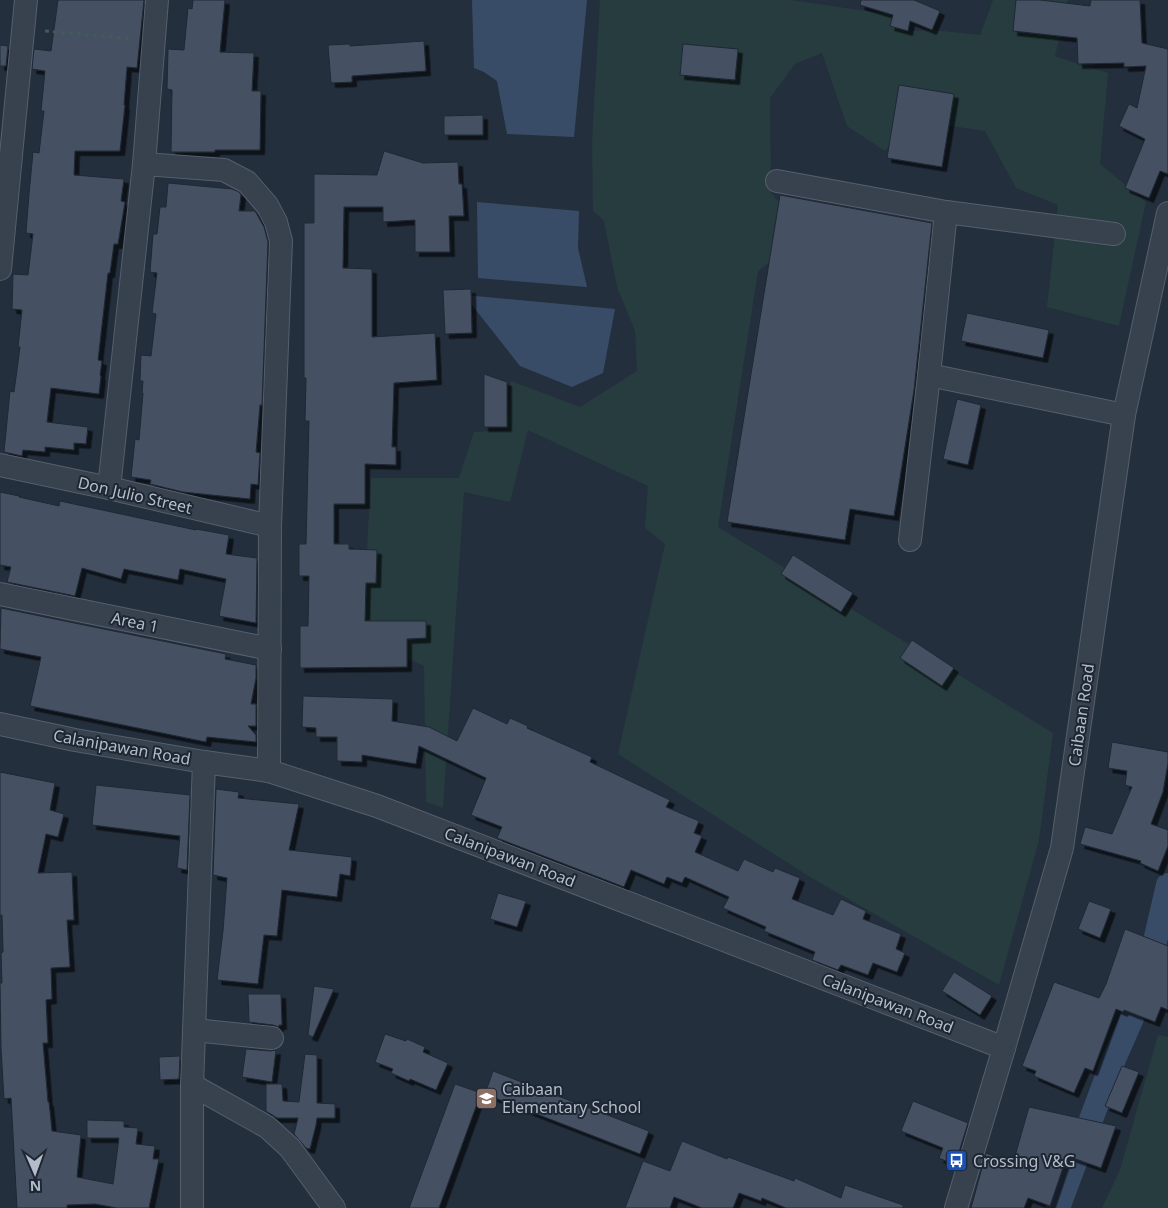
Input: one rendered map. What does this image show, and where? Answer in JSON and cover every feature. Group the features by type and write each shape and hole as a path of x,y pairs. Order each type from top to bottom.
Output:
{"street":[{"path":"0,269 26,0"},
{"path":"109,488 144,164 157,0"},
{"path":"144,164 224,170 247,182 267,205 276,222 281,242 270,526 269,771"},
{"path":"777,181 946,212 1114,234"},
{"path":"910,540 946,212"},
{"name":"Caibaan Road","path":"956,1208 1062,848 1124,415 1168,214"},
{"path":"929,375 1124,415"},
{"name":"Don Julio Street","path":"0,465 109,488 270,526"},
{"name":"Area 1","path":"0,594 270,649"},
{"name":"Calanipawan Road","path":"0,724 75,740 269,771 376,806 1004,1048"},
{"path":"192,1208 192,1085 204,762"},
{"path":"194,1030 272,1038"},
{"path":"192,1085 267,1127 290,1148 334,1208"}],"path":[{"path":"24,29 154,41"}],"green space":[{"path":"600,0 791,0 893,15 908,31 932,30 980,35 993,0 1068,0 1055,56 1108,73 1100,164 1146,202 1119,326 1047,307 1058,205 1016,188 985,131 910,120 885,151 847,126 822,53 795,64 770,98 771,193 792,217 789,247 758,271 718,527 1053,733 1039,840 999,985 810,877 618,754 665,544 645,528 648,486 528,430 510,502 464,492 443,808 426,802 424,666 362,637 371,478 459,478 474,432 508,430 511,381 580,407 637,371 635,331 617,287 604,221 593,211 592,141"},
{"path":"1158,1035 1168,1037 1168,1208 1102,1208 1120,1170"}],"water":[{"path":"472,0 587,0 574,137 507,134 497,81 474,68"},
{"path":"477,202 579,211 578,248 587,287 478,278"},
{"path":"464,295 615,309 603,373 572,387 520,366"}],"building":[{"path":"58,0 144,0 137,68 127,67 120,151 75,151 74,175 124,179 121,201 125,202 118,244 114,244 110,273 108,273 98,360 102,361 99,394 51,388 47,422 88,427 86,444 74,443 74,450 45,447 45,452 23,450 22,456 4,452 10,391 14,392 20,347 18,347 22,310 12,309 13,274 28,275 33,234 26,233 33,152 39,153 44,111 41,111 45,71 32,69 34,49 51,51"},
{"path":"193,0 225,0 220,52 254,53 252,91 261,91 260,150 171,152 172,90 167,89 168,49 184,50 188,8 192,9"},
{"path":"861,0 914,0 940,11 932,30 910,21 908,31 890,26 893,15 860,5"},
{"path":"1016,0 1040,0 1090,6 1091,0 1140,0 1142,43 1168,49 1168,174 1160,171 1149,198 1125,188 1145,139 1119,126 1129,104 1137,108 1146,66 1124,67 1124,63 1078,64 1077,38 1013,31"},
{"path":"424,41 426,71 352,76 352,82 331,83 328,45 350,44 350,46"},
{"path":"683,44 738,49 735,80 680,75"},
{"path":"0,45 8,46 6,66 0,66"},
{"path":"899,85 954,94 942,167 887,158"},
{"path":"483,115 483,135 444,135 444,116"},
{"path":"384,151 423,163 458,162 459,184 462,184 464,216 449,216 450,252 415,252 415,220 383,222 383,207 344,207 343,268 372,269 372,337 435,333 437,380 394,383 392,447 396,447 396,465 365,464 365,504 334,504 334,544 349,544 349,549 377,550 376,583 366,583 365,621 426,621 426,638 407,639 407,667 300,668 300,626 308,626 309,576 299,576 299,544 306,544 309,421 305,421 304,223 314,223 314,174 377,175"},
{"path":"168,183 232,189 239,192 241,195 239,211 255,211 264,227 268,242 262,405 260,405 256,452 260,453 258,485 251,484 250,499 183,492 150,484 151,480 131,477 135,439 139,440 143,393 143,381 140,381 141,355 151,356 156,314 152,313 157,273 150,272 153,234 157,234 160,207 166,207"},
{"path":"780,195 932,223 914,390 894,516 850,509 845,540 727,522"},
{"path":"471,289 472,333 445,334 443,290"},
{"path":"967,313 1049,330 1043,358 961,341"},
{"path":"484,374 507,382 507,427 484,427"},
{"path":"957,399 981,405 968,465 943,459"},
{"path":"0,492 59,506 60,501 196,530 229,535 226,554 257,558 256,623 219,616 226,579 180,569 178,580 124,569 121,579 82,568 75,596 7,582 11,567 0,565"},
{"path":"793,555 853,593 841,612 781,574"},
{"path":"1,608 226,654 225,659 256,665 256,678 251,704 256,704 256,726 248,726 256,735 256,742 207,737 206,742 30,706 41,657 0,649"},
{"path":"912,640 954,668 942,686 900,658"},
{"path":"303,696 393,699 392,721 429,727 457,741 473,708 507,724 510,718 528,726 527,728 592,757 590,762 670,800 666,807 699,821 694,833 702,836 695,852 738,871 744,859 773,872 775,868 800,878 792,899 833,915 841,899 866,911 863,919 901,934 896,949 905,953 897,972 873,963 868,975 841,965 838,970 812,960 815,952 764,931 766,927 723,908 729,897 685,877 682,883 667,877 664,884 631,870 624,887 497,838 502,827 471,815 486,778 419,746 416,764 362,755 362,762 337,761 337,737 316,737 316,728 302,727"},
{"path":"1112,742 1168,752 1163,792 1151,824 1168,830 1168,846 1158,871 1140,863 1141,861 1080,844 1085,827 1112,834 1132,787 1125,785 1127,771 1108,768"},
{"path":"0,772 55,783 50,810 64,814 58,837 46,834 38,873 72,872 74,920 67,920 70,967 51,968 52,999 46,1000 48,1043 43,1043 52,1131 81,1135 77,1177 113,1184 119,1138 87,1138 87,1120 124,1121 124,1127 138,1128 136,1144 155,1146 153,1159 159,1159 149,1208 117,1208 95,1204 67,1205 67,1208 17,1208 11,1098 4,1099 1,1048 0,983 2,983 1,953 3,952 2,915 0,915"},
{"path":"96,785 190,795 187,870 177,868 180,836 92,825"},
{"path":"216,789 239,792 238,798 299,804 289,850 352,857 350,876 340,874 337,897 282,890 277,936 264,935 258,984 217,980 227,878 213,875"},
{"path":"498,893 526,901 517,927 490,919"},
{"path":"1089,901 1111,909 1100,938 1078,929"},
{"path":"1125,929 1168,946 1168,1010 1161,1007 1155,1022 1124,1010 1123,1012 1116,1009 1093,1071 1085,1068 1074,1093 1034,1076 1036,1071 1022,1066 1054,982 1099,998 1106,984"},
{"path":"954,972 992,996 980,1015 942,991"},
{"path":"314,986 334,989 313,1037 308,1035"},
{"path":"248,994 281,994 282,1025 279,1025 279,1027 249,1022"},
{"path":"385,1034 406,1041 407,1039 425,1047 423,1052 448,1063 436,1090 391,1073 393,1069 375,1062"},
{"path":"246,1049 276,1050 272,1082 242,1077"},
{"path":"305,1054 317,1055 317,1103 335,1104 335,1118 317,1118 310,1149 306,1148 294,1134 298,1118 277,1118 266,1111 266,1084 282,1084 283,1101 299,1102"},
{"path":"180,1056 179,1079 160,1080 159,1057"},
{"path":"1122,1066 1139,1072 1122,1113 1105,1106"},
{"path":"493,1071 649,1131 640,1154 485,1094"},
{"path":"455,1084 481,1093 439,1208 409,1208"},
{"path":"913,1101 968,1123 955,1165 939,1158 943,1148 901,1131"},
{"path":"1029,1107 1116,1126 1101,1168 1067,1156 1050,1206 1028,1198 1024,1208 971,1208 986,1153 1013,1163"},
{"path":"682,1141 727,1159 728,1157 794,1181 795,1178 841,1198 845,1185 903,1205 903,1208 786,1208 762,1198 761,1201 739,1193 733,1208 702,1208 674,1197 670,1208 625,1208 643,1161 670,1171"}],"waterway":[{"path":"1058,1208 1111,1066 1143,993 1168,885"}],"place":[{"name":"Caibaan Elementary School","path":"486,1098"},
{"name":"Crossing V&G","path":"957,1161"}]}
